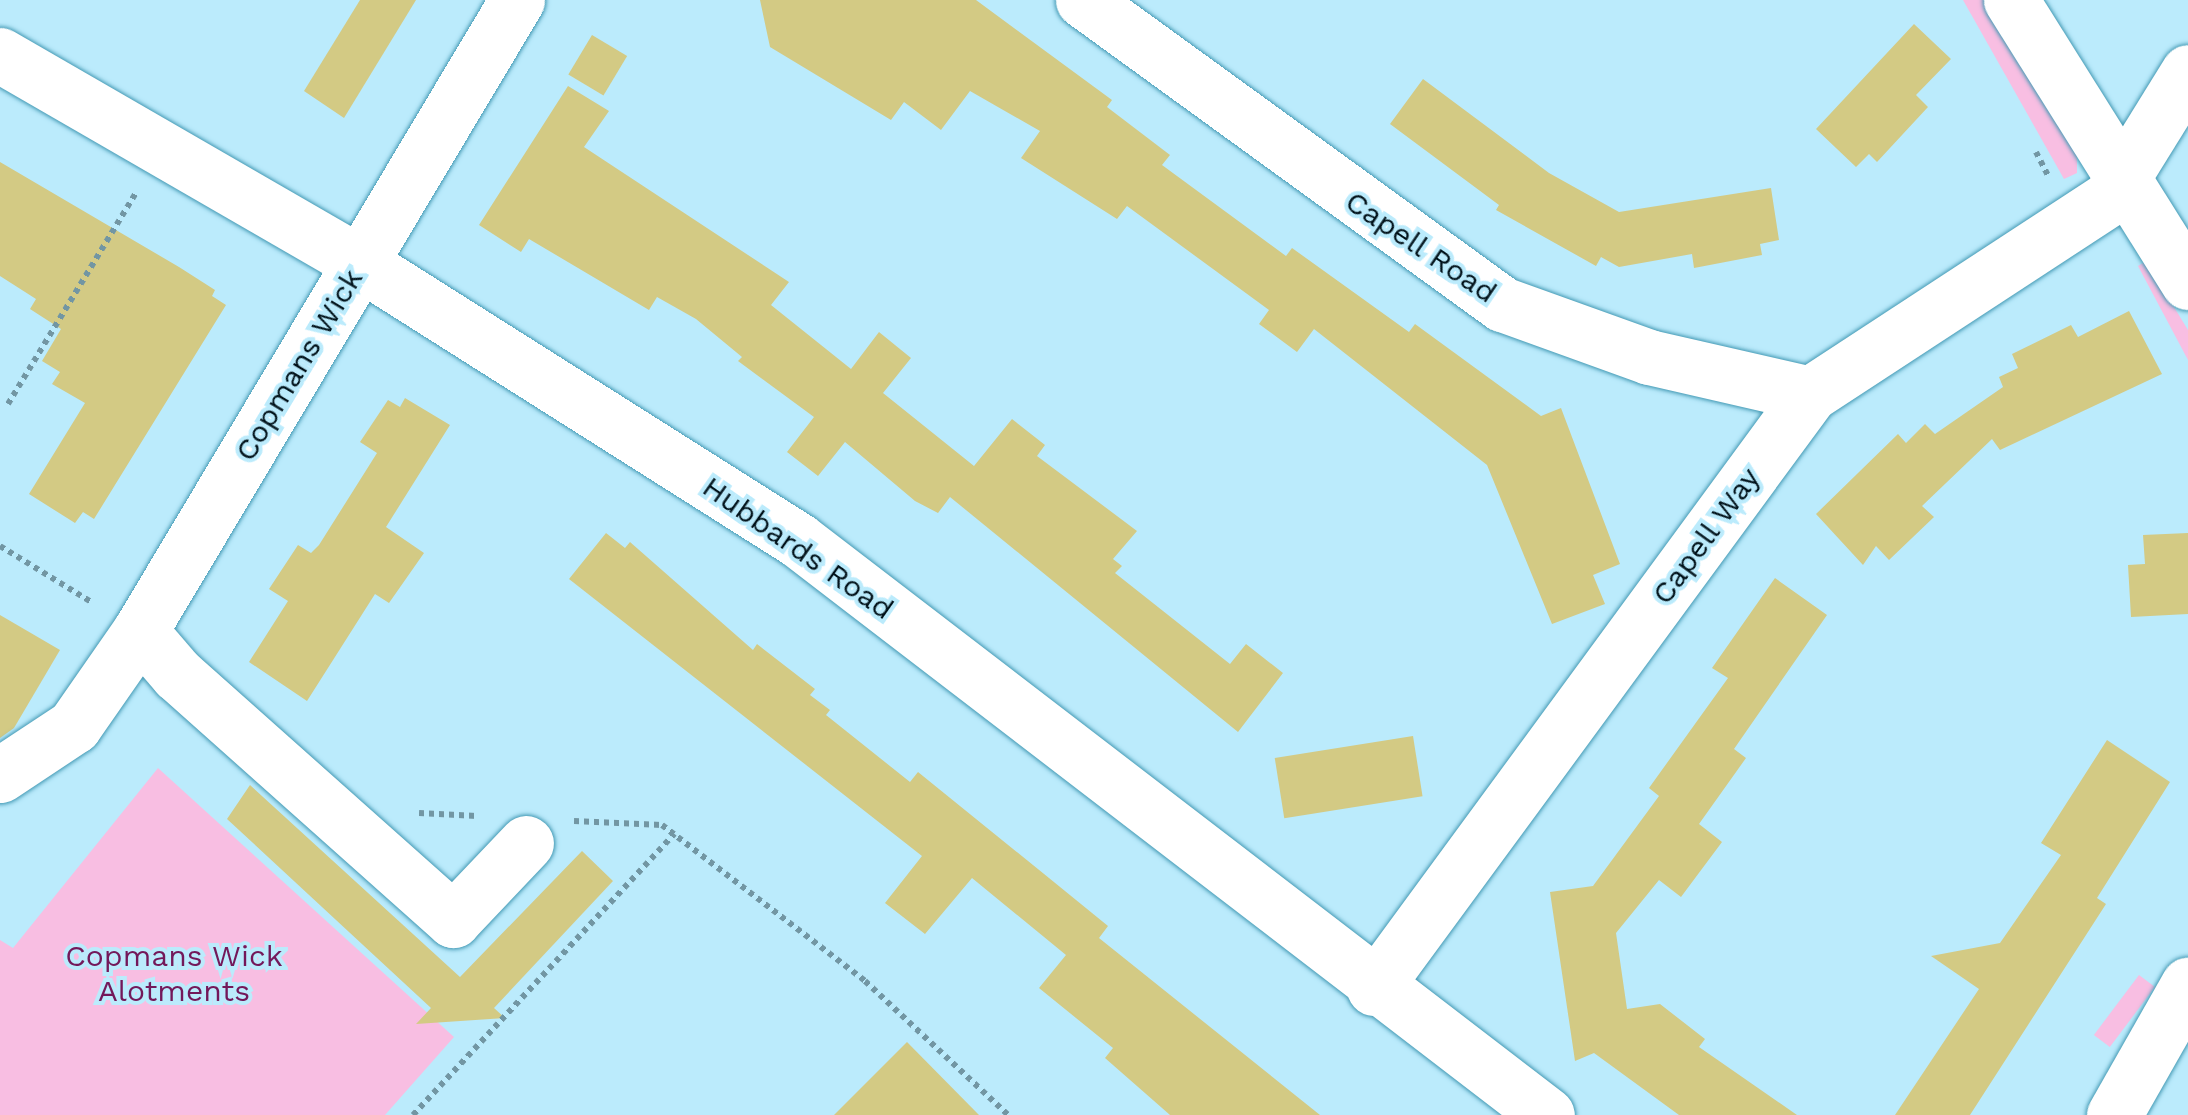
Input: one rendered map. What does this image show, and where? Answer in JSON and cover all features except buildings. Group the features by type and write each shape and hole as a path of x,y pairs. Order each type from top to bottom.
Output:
{"street":[{"name":"Copmans Wick","path":"0,775 74,726 140,631 518,0"},
{"name":"Capell Road","path":"1083,0 1502,304 1649,356 1810,394"},
{"path":"2011,0 2188,282"},
{"name":"Hubbards Road","path":"0,55 360,263 798,540 1374,988 1546,1115"},
{"name":"Capell Way","path":"1374,988 1810,394 2110,198 2126,178 2188,72"},
{"path":"140,631 177,674 453,920 526,843"},
{"path":"2114,1115 2188,985"}],"path":[{"path":"8,404 162,149"},
{"path":"413,1115 674,834"}],"green space":[{"path":"1963,0 1988,0 2077,140 2077,173 2064,179"},
{"path":"2146,261 2188,330 2188,360 2138,266"},
{"name":"Copmans Wick Alotments","path":"158,768 454,1037 385,1115 0,1115 0,940 13,948"},
{"path":"2139,975 2155,987 2110,1047 2094,1035"}]}
